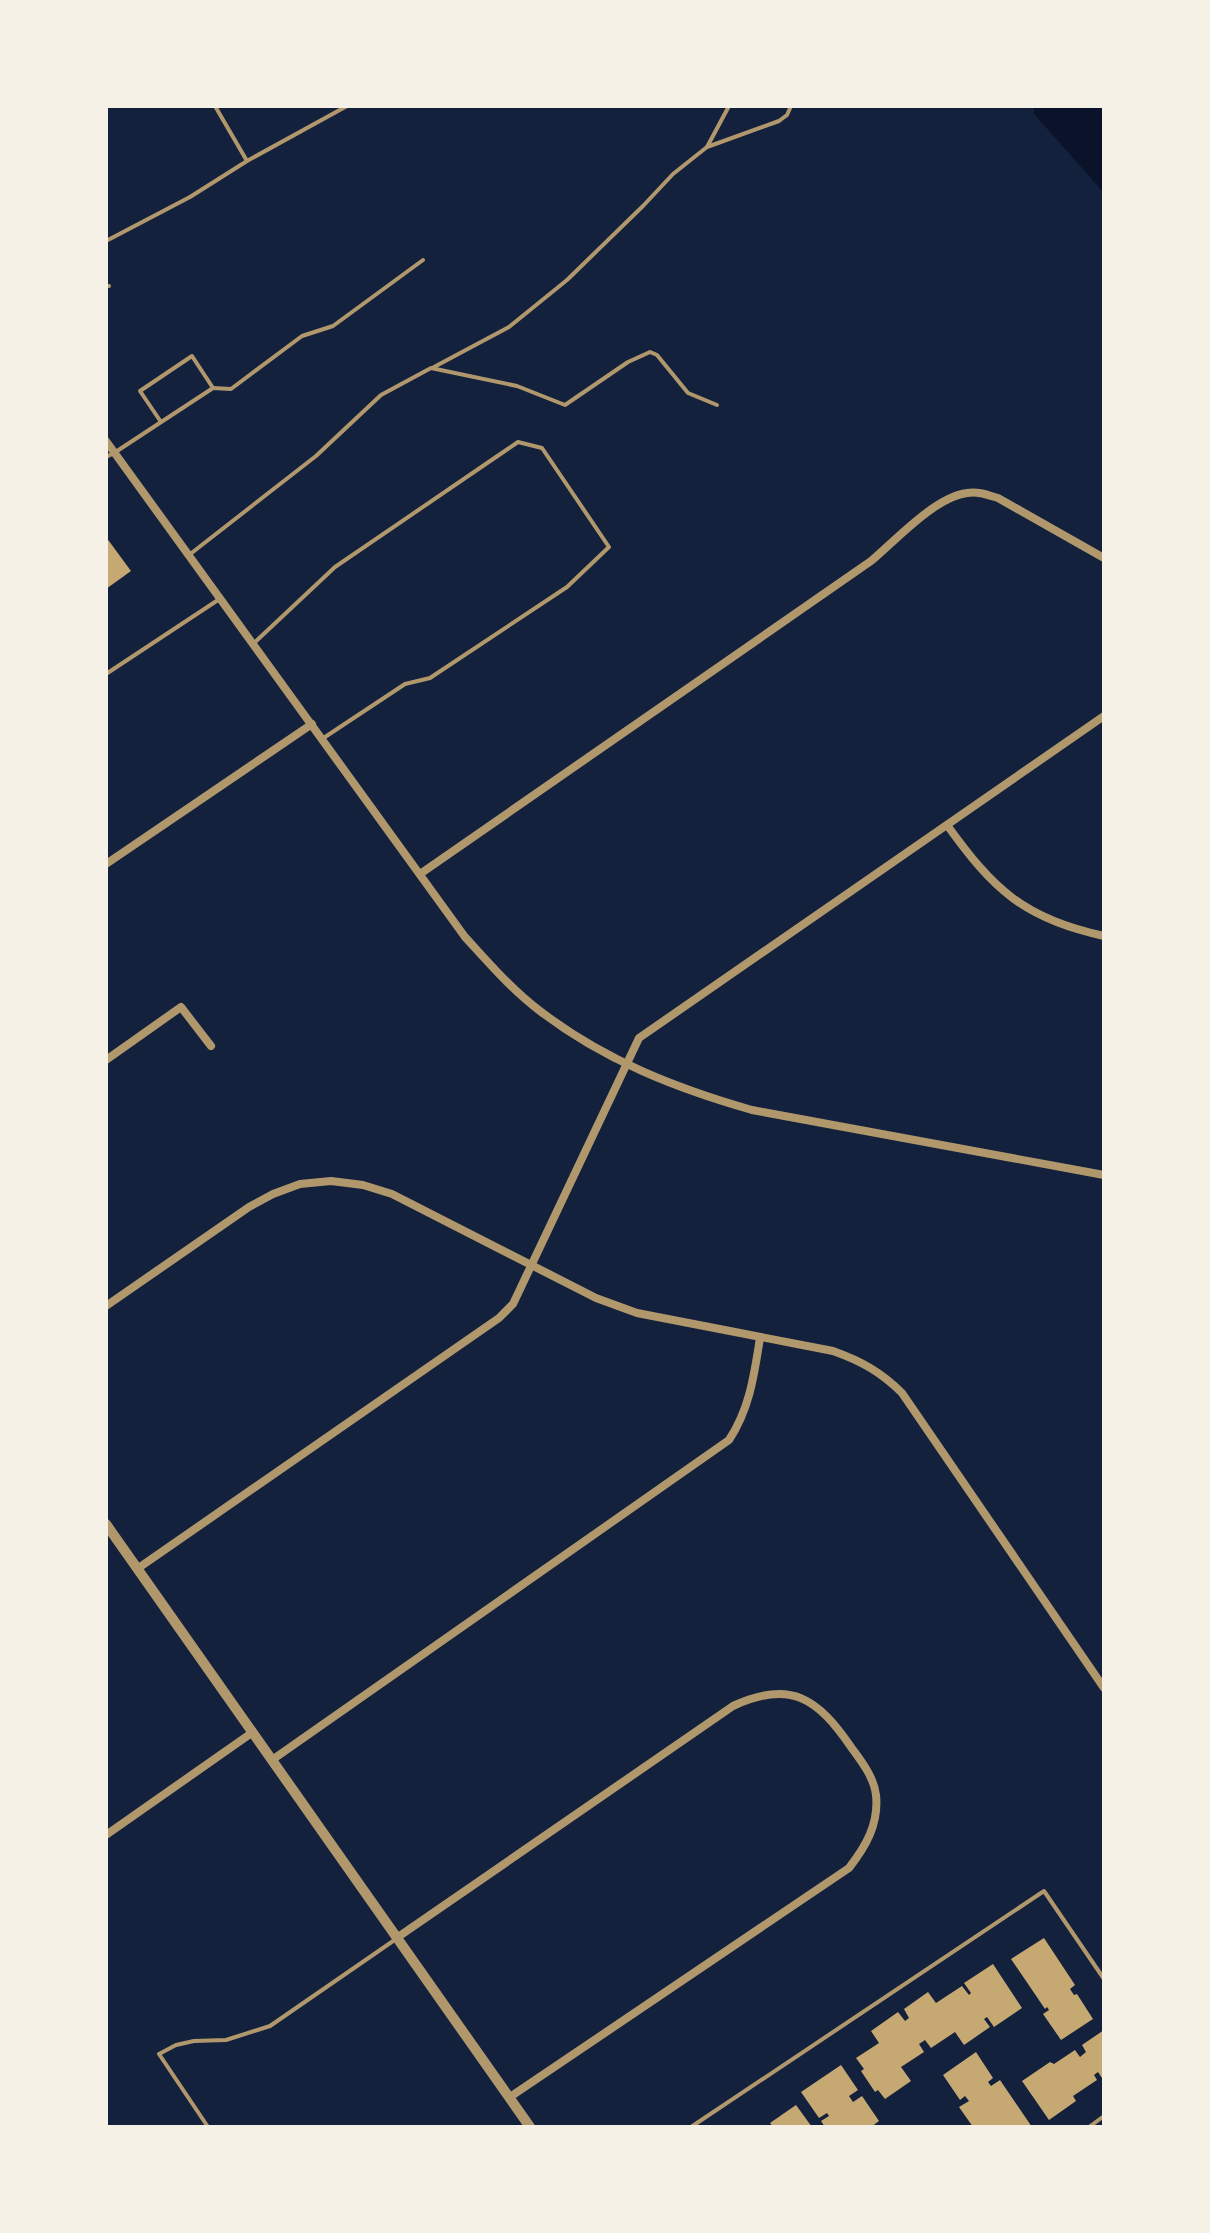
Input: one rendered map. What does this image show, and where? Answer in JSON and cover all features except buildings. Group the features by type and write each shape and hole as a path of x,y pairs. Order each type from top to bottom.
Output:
{"street":[{"path":"106,441 110,455 221,598 465,937 539,1011 626,1065 701,1095 752,1110 1104,1175"},
{"path":"420,874 871,561 950,498 968,492 998,498 1104,558"},
{"path":"137,1569 499,1318 513,1304 639,1038 1104,716"},
{"path":"106,864 312,724"},
{"path":"947,825 979,869 1007,895 1056,922 1104,936"},
{"path":"106,1060 181,1007 211,1046"},
{"path":"106,1306 249,1207 300,1184 331,1181 363,1185 392,1194 596,1298 637,1313 833,1351 861,1361 887,1377 902,1393 1104,1688"},
{"path":"272,1760 729,1440 742,1420 750,1396 760,1338"},
{"path":"106,1524 530,2127"},
{"path":"398,1937 721,1714 754,1696 775,1693 804,1699 824,1711 843,1735 868,1771 876,1794 875,1820 867,1844 849,1868 510,2097"},
{"path":"106,1835 253,1732"}],"lane":[{"path":"215,106 247,161"},
{"path":"106,241 190,197 247,161 347,106"},
{"path":"707,147 729,106"},
{"path":"189,555 316,456 381,395 509,327 567,280 673,174 707,147 779,121 787,115 791,106"},
{"path":"110,455 213,388 231,389 302,336 333,326 423,260"},
{"path":"431,368 517,386 565,405 628,362 650,352 657,355 688,393 717,405"},
{"path":"161,422 140,391 192,356 213,388"},
{"path":"253,644 335,567 518,442 542,448 609,547 555,595 430,678 405,684 322,739"},
{"path":"106,674 221,598"},
{"path":"691,2127 1044,1891 1104,1979"},
{"path":"208,2127 159,2054 176,2045 226,2040 270,2026 398,1937"},
{"path":"1089,2127 1104,2116"}],"water":[{"path":"1034,106 1104,106 1104,193 1034,114"}]}
